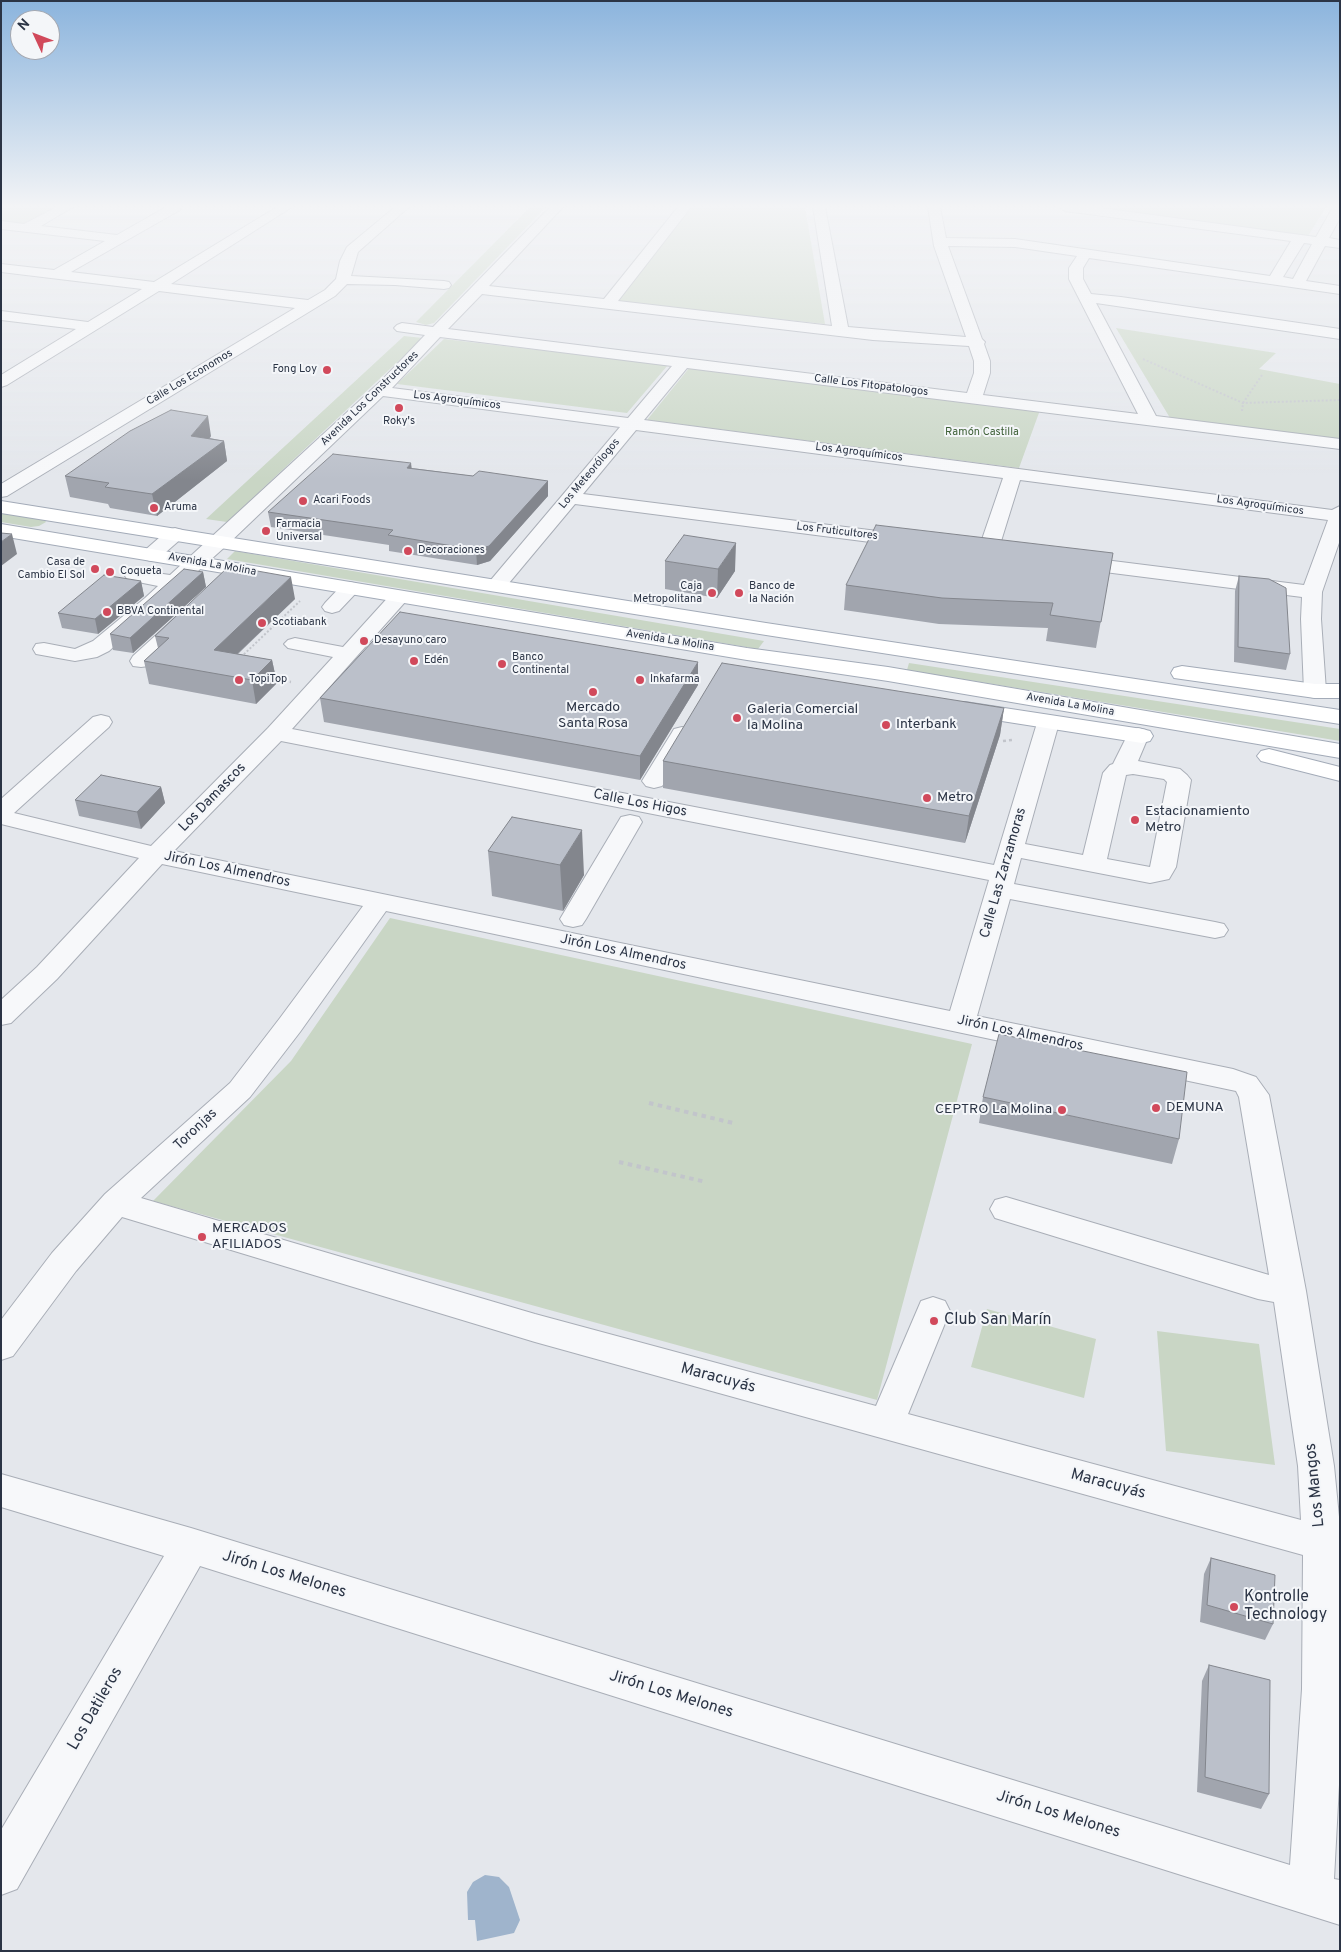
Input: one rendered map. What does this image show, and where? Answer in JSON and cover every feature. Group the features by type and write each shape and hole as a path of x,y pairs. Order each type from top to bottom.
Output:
{"main road":[{"name":"Avenida La Molina","path":"1,506 766,629 1340,717"},
{"path":"30,534 54,529 61,524 60,518 53,515"},
{"name":"Avenida La Molina","path":"1,530 747,654 856,669 1140,726 1340,751"},
{"path":"409,598 445,622 810,684"},
{"path":"747,654 736,650 730,643 732,636 740,631 752,628 766,629"},
{"path":"1017,666 1052,662 1088,661 1315,691 1340,691"},
{"path":"856,669 938,704 1048,723 1140,726 1340,774"}],"street":[{"path":"1,382 140,298"},
{"path":"252,298 310,305"},
{"name":"Calle Los Economos","path":"1,492 322,298"},
{"name":"Avenida Los Constructores","path":"44,649 75,655 95,649 220,542 380,391 471,298"},
{"path":"557,298 841,331 919,339 977,342"},
{"path":"608,304 613,298"},
{"path":"835,298 841,331"},
{"path":"961,298 977,342 982,367 973,399"},
{"path":"1088,298 1150,420"},
{"path":"1089,298 1121,301 1340,334"},
{"path":"1,315 92,327"},
{"name":"Calle Los Fitopatologos","path":"402,328 1340,444"},
{"name":"Los Meteorólogos","path":"497,585 683,363"},
{"path":"1,368 20,371"},
{"name":"Los Agroquímicos","path":"380,391 1339,514"},
{"path":"308,458 327,460"},
{"path":"988,551 1013,473"},
{"name":"Los Fruticultores","path":"570,498 930,544"},
{"path":"1315,691 1310,619 1312,592 1339,514"},
{"path":"151,555 175,534"},
{"path":"969,548 1008,553"},
{"path":"1057,560 1312,592"},
{"path":"219,587 238,570"},
{"path":"135,576 175,582"},
{"path":"332,607 350,588"},
{"name":"Los Damascos","path":"1,1016 47,973 156,855 276,733 348,654 409,598"},
{"path":"141,661 198,607"},
{"path":"295,644 348,654"},
{"path":"654,781 693,716"},
{"path":"1,812 101,722"},
{"name":"Calle Las Zarzamoras","path":"961,1022 1048,723"},
{"path":"1124,768 1140,726"},
{"name":"Calle Los Higos","path":"276,733 1001,882 1215,930"},
{"path":"1011,849 1150,875 1160,873 1163,867 1179,780 1172,774 1133,767 1124,768 1115,773 1093,864"},
{"name":"Jirón Los Almendros","path":"1,818 156,855 1233,1079 1246,1084"},
{"path":"573,919 630,822"},
{"name":"Toronjas","path":"1,1346 64,1262 116,1203 240,1090 290,1025 379,902"},
{"name":"Los Mangos","path":"1246,1084 1254,1095 1289,1291 1316,1466 1322,1543 1326,1898"},
{"name":"Maracuyás","path":"116,1203 535,1328 1322,1543"},
{"path":"1006,1209 1258,1286 1289,1291"},
{"path":"886,1425 933,1311"},
{"name":"Jirón Los Melones","path":"1,1490 191,1546 1326,1898"},
{"name":"Los Datileros","path":"1,1873 191,1546"}],"path":[{"path":"1136,356 1243,403 1340,400"},
{"path":"1239,432 1243,403 1262,375"},
{"path":"240,658 301,600"},
{"path":"265,678 293,683"},
{"path":"649,1103 733,1123"},
{"path":"619,1162 706,1182"}],"green space":[{"path":"440,298 458,298 434,323 426,325 416,322"},
{"path":"620,298 821,298 825,324 617,302"},
{"path":"1116,328 1276,353 1259,369 1340,384 1340,442 1177,421 1170,418"},
{"path":"404,336 423,338 227,522 206,519"},
{"path":"444,339 668,365 627,413 397,384"},
{"name":"Ramón Castilla","path":"690,367 1040,410 1019,468 647,420"},
{"path":"1,513 44,519 46,522 39,526 31,527 1,522"},
{"path":"235,551 764,641 758,649 227,559"},
{"path":"909,663 1340,729 1340,741 907,670"},
{"path":"390,918 972,1044 877,1400 153,1201 291,1061"},
{"path":"987,1309 1096,1339 1084,1398 971,1367"},
{"path":"1157,1331 1259,1344 1275,1465 1166,1451"}],"water":[{"path":"485,1875 499,1877 509,1887 520,1920 514,1933 477,1941 475,1920 468,1920 467,1892 473,1882"}],"building":[{"path":"171,410 208,416 191,436 224,441 152,494 105,487 109,483 65,476 130,431"},
{"path":"333,454 411,463 407,468 473,476 479,471 548,481 489,546 476,550 388,535 393,530 268,512"},
{"path":"876,525 1113,553 1101,622 1050,615 1053,603 942,598 846,585"},
{"path":"1,533 12,534 1,542"},
{"path":"684,535 736,543 718,569 665,561"},
{"path":"184,569 203,572 130,638 110,634"},
{"path":"226,569 242,572 246,569 291,577 214,650 272,660 252,680 144,661 169,638 155,636"},
{"path":"104,575 141,581 95,619 58,613"},
{"path":"1239,576 1269,579 1286,588 1290,654 1238,647"},
{"path":"400,612 698,662 640,756 320,698"},
{"path":"722,663 1004,708 969,816 663,761"},
{"path":"101,775 161,787 137,812 75,800"},
{"path":"512,817 582,830 560,865 488,851"},
{"path":"999,1034 1187,1072 1179,1139 983,1097"},
{"path":"1211,1558 1275,1575 1273,1624 1207,1605"},
{"path":"1209,1665 1270,1680 1269,1794 1205,1777"}],"place":[{"name":"Fong Loy","path":"327,370"},
{"name":"Roky's","path":"399,408"},
{"name":"Acari Foods","path":"303,501"},
{"name":"Aruma","path":"154,508"},
{"name":"Farmacia Universal","path":"266,531"},
{"name":"Decoraciones","path":"408,551"},
{"name":"Casa de Cambio El Sol","path":"95,569"},
{"name":"Coqueta","path":"110,572"},
{"name":"Caja Metropolitana","path":"712,593"},
{"name":"Banco de la Nación","path":"739,593"},
{"name":"BBVA Continental","path":"107,612"},
{"name":"Scotiabank","path":"262,623"},
{"name":"Desayuno caro","path":"364,641"},
{"name":"Edén","path":"414,661"},
{"name":"Banco Continental","path":"502,664"},
{"name":"TopiTop","path":"239,680"},
{"name":"Inkafarma","path":"640,680"},
{"name":"Mercado Santa Rosa","path":"593,692"},
{"name":"Galeria Comercial la Molina","path":"737,718"},
{"name":"Interbank","path":"886,725"},
{"name":"Metro","path":"927,798"},
{"name":"Estacionamiento Metro","path":"1135,820"},
{"name":"DEMUNA","path":"1156,1108"},
{"name":"CEPTRO La Molina","path":"1062,1110"},
{"name":"MERCADOS AFILIADOS","path":"202,1237"},
{"name":"Club San Marín","path":"934,1321"},
{"name":"Kontrolle Technology","path":"1234,1607"}]}
